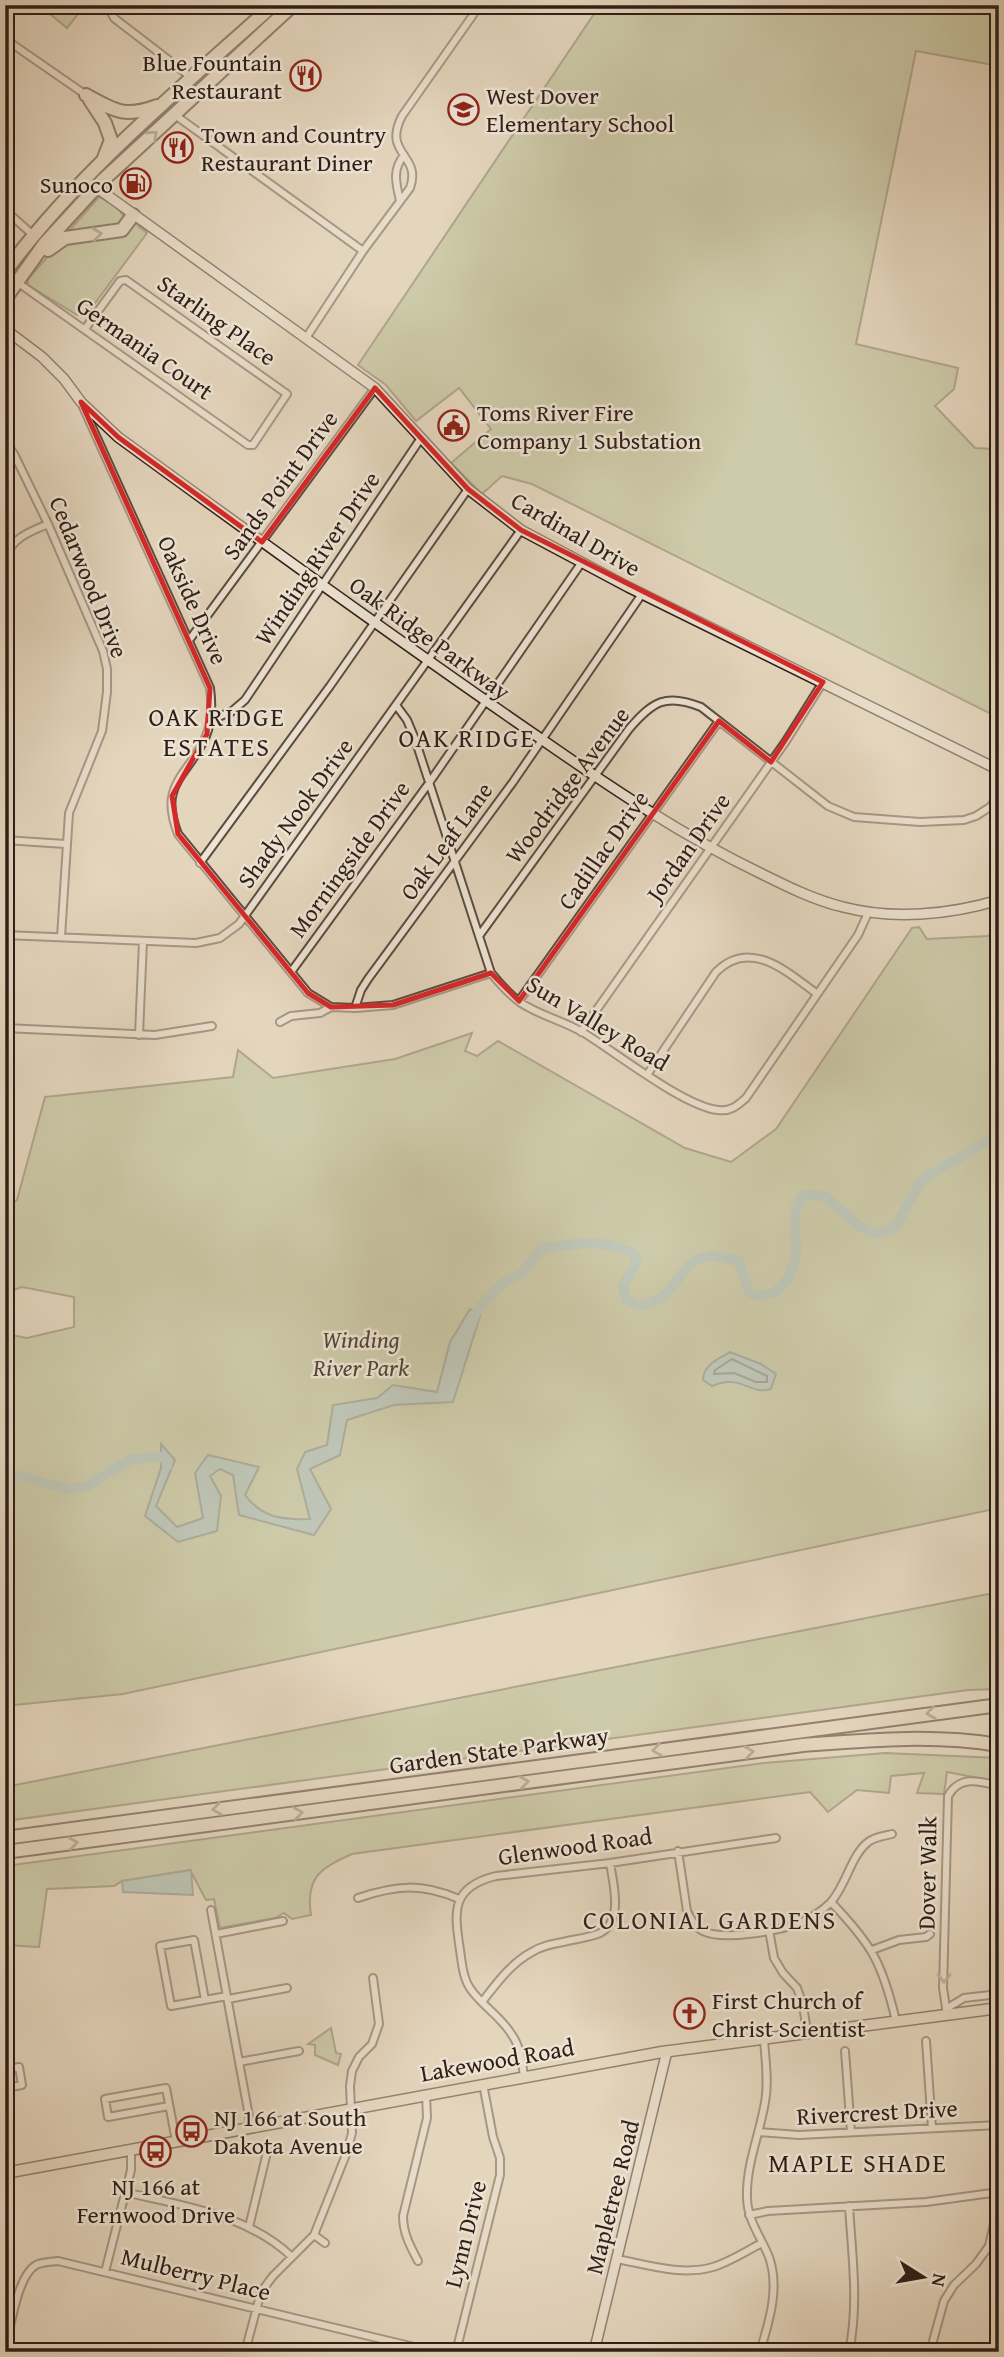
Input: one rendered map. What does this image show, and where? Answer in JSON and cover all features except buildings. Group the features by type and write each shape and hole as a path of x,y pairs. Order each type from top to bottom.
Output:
{"highway":[{"path":"8,267 33,235 100,164 272,5"},
{"path":"5,299 45,243 96,188 293,5"},
{"path":"86,95 112,110 125,113 144,111 164,104"},
{"path":"86,95 105,123 111,140 100,164"},
{"path":"19,279 61,240 122,230 133,215"},
{"name":"Garden State Parkway","path":"5,1838 999,1705"},
{"name":"Garden State Parkway","path":"5,1852 803,1745 910,1738 954,1739 999,1745"}],"main road":[{"name":"Lakewood Road","path":"5,2174 667,2051 946,2012 999,2008"}],"street":[{"path":"107,5 114,18 192,78"},
{"path":"306,338 363,251 410,188 412,166 396,141 395,130 480,5"},
{"path":"5,39 86,95"},
{"path":"175,115 363,251"},
{"path":"401,201 397,185 397,164 404,155"},
{"name":"Cardinal Drive","path":"85,179 375,388 468,489 522,530 642,594 999,770"},
{"path":"5,210 33,235"},
{"name":"Germania Court","path":"19,279 251,446"},
{"name":"Starling Place","path":"85,329 123,280 287,394 251,446"},
{"name":"Oak Ridge Parkway","path":"5,329 46,361 81,402 118,437 485,702 595,777 710,849 814,898 869,913 902,915 940,912 974,908 999,900"},
{"name":"Sands Point Drive","path":"190,639 375,388"},
{"name":"Oakside Drive","path":"81,402 211,688 207,734 175,783 170,807 178,834 308,993 331,1007"},
{"name":"Winding River Drive","path":"209,720 232,712 245,700 421,438"},
{"name":"Cedarwood Drive","path":"5,442 15,454 48,524 103,651 108,680 102,731 69,813 61,937"},
{"path":"200,863 468,489"},
{"path":"5,556 20,536 48,524"},
{"name":"Shady Nook Drive","path":"5,935 196,943 208,942 225,935 239,925 522,530"},
{"name":"Morningside Drive","path":"291,972 429,783 582,562"},
{"name":"Oak Leaf Lane","path":"355,1008 360,990 455,863 642,594"},
{"name":"Jordan Drive","path":"581,1032 771,762 823,682"},
{"path":"5,683 9,693 5,705"},
{"name":"Woodridge Avenue","path":"479,936 637,719 665,699 685,701 701,707 828,806 867,819 920,822 964,820 990,807 999,794"},
{"name":"Sun Valley Road","path":"396,705 407,720 415,739 491,973 519,1001 536,1012 581,1032 698,1105 720,1111 735,1107 746,1098 858,934 869,913"},
{"name":"Cadillac Drive","path":"519,1001 719,721"},
{"path":"5,839 65,844"},
{"path":"139,1035 143,941"},
{"path":"647,1075 722,965 738,958 757,958 779,966 816,993"},
{"path":"280,1022 291,1016 320,1013 331,1007 355,1008 393,1004 491,973"},
{"path":"5,1029 139,1035 185,1032 212,1026"},
{"name":"Dover Walk","path":"946,2012 943,1989 948,1796 952,1788 968,1781 999,1786"},
{"path":"678,1851 687,1910 696,1926 712,1934 723,1935 801,1923 831,1902 866,1843 892,1834"},
{"name":"Glenwood Road","path":"459,1899 473,1884 496,1876 610,1863 776,1838"},
{"path":"482,2001 504,1974 531,1952 605,1930 612,1920 615,1899 610,1863"},
{"path":"358,1898 379,1891 418,1887 437,1889 459,1899 455,1919 463,1973 470,1990 514,2037 524,2076"},
{"path":"831,1902 872,1950 887,1983 896,2021"},
{"path":"211,1910 251,2127"},
{"path":"216,1934 283,1921"},
{"path":"769,1930 775,1958 783,1973 797,1988 807,2032"},
{"path":"872,1950 899,1940 926,1937 930,1934"},
{"path":"205,2000 194,1940 160,1946 171,2006 287,1988"},
{"path":"245,2352 256,2308 266,2285 314,2235 347,2152 352,2133 352,2071 359,2057 372,2044 379,2024 373,1978"},
{"path":"946,2012 964,1998 999,1994"},
{"path":"760,2352 773,2299 773,2276 769,2259 749,2215 747,2186 767,2092 764,2038"},
{"path":"926,2041 932,2128"},
{"path":"239,2062 299,2051"},
{"name":"Mapletree Road","path":"594,2352 667,2051"},
{"path":"845,2051 851,2132"},
{"path":"5,2070 19,2067 22,2085 5,2088"},
{"name":"Lynn Drive","path":"456,2352 500,2175 500,2158 493,2137 483,2084"},
{"path":"169,2106 108,2117 105,2099 166,2088 176,2141"},
{"path":"418,2261 409,2245 403,2216 428,2118 426,2094"},
{"name":"Rivercrest Drive","path":"758,2132 781,2136 999,2124"},
{"path":"249,2227 268,2148"},
{"path":"105,2272 131,2170 131,2150"},
{"path":"125,2192 206,2212 249,2227 279,2244 292,2257"},
{"path":"749,2215 768,2211 926,2202 999,2192"},
{"path":"930,2352 944,2301 989,2246 999,2201"},
{"path":"849,2206 854,2305 849,2352"},
{"path":"314,2235 325,2243"},
{"path":"617,2259 677,2270 700,2270 724,2263 762,2243"},
{"path":"989,2246 999,2258"},
{"name":"Mulberry Place","path":"5,2348 27,2273 36,2266 58,2261 435,2352"}],"highlighted area":[{"path":"375,388 468,489 521,530 823,682 771,762 719,721 519,1001 491,973 393,1005 331,1007 308,993 178,834 172,796 207,734 210,688 81,402 118,437 262,542"}],"green space":[{"path":"39,5 85,5 67,28"},
{"path":"600,5 999,5 999,66 916,51 856,344 958,368 954,389 935,406 975,448 995,449 999,456 999,718 532,484 502,476 482,494 451,463 491,429 459,388 416,421 386,385 358,365"},
{"path":"99,197 120,211 124,224 68,232"},
{"path":"133,224 139,225 148,232 138,226 147,233 87,314 77,315 28,285 28,279 57,246"},
{"name":"Winding River Park","path":"919,927 927,939 988,936 999,930 999,1508 123,1694 5,1706 5,1334 27,1338 74,1327 74,1297 22,1287 5,1293 5,1207 17,1200 45,1097 233,1077 238,1050 273,1078 395,1059 472,1033 465,1051 477,1056 498,1041 685,1148 731,1162 776,1129 912,928"},
{"path":"999,1592 999,1689 968,1690 5,1821 5,1787"},
{"path":"885,1753 999,1758 999,1782 947,1772 944,1794 917,1793 924,1773 891,1776 889,1793 857,1790 828,1812 810,1792 352,1854 324,1869 313,1883 311,1915 292,1919 284,1913 275,1918 220,1928 214,1899 206,1900 190,1870 122,1881 114,1886 47,1889 39,1947 5,1945 5,1866 764,1763"},
{"path":"331,2028 336,2053 341,2054 338,2065 315,2055 315,2045 308,2044"}],"water":[{"path":"470,1309 480,1316 453,1402 394,1405 347,1420 340,1455 310,1469 331,1509 314,1535 239,1515 233,1475 220,1469 210,1476 221,1496 217,1531 178,1542 145,1516 161,1468 161,1444 175,1460 156,1506 177,1527 203,1518 195,1473 208,1455 259,1467 245,1495 259,1509 282,1518 310,1519 297,1469 305,1452 327,1445 333,1405 377,1398 393,1385 437,1392 450,1342"},
{"path":"730,1352 761,1364 776,1374 771,1389 757,1390 730,1382 712,1386 703,1380 708,1366"},
{"path":"191,1870 193,1895 123,1892 122,1881"}],"waterway":[{"path":"471,1326 485,1301 504,1282 521,1274 542,1248 578,1244 612,1245 635,1255 637,1261 623,1286 626,1299 638,1306 655,1301 667,1292 692,1263 702,1257 739,1262 749,1292 759,1296 775,1293 788,1278 796,1258 795,1210 803,1195 825,1196 859,1226 877,1234 894,1229 922,1180 999,1134"},
{"path":"5,1478 21,1476 66,1489 86,1487 131,1459 161,1457 166,1459 167,1466"}],"place":[{"name":"Blue Fountain Restaurant","path":"305,76"},
{"name":"West Dover Elementary School","path":"463,109"},
{"name":"Town and Country Restaurant Diner","path":"178,148"},
{"name":"Sunoco","path":"136,184"},
{"name":"Toms River Fire Company 1 Substation","path":"454,426"},
{"name":"First Church of Christ Scientist","path":"689,2014"},
{"name":"NJ 166 at South Dakota Avenue","path":"191,2131"},
{"name":"NJ 166 at Fernwood Drive","path":"156,2152"}],"district":[{"name":"OAK RIDGE ESTATES","path":"217,731"},
{"name":"OAK RIDGE","path":"467,737"},
{"name":"COLONIAL GARDENS","path":"710,1919"},
{"name":"MAPLE SHADE","path":"858,2162"}]}
